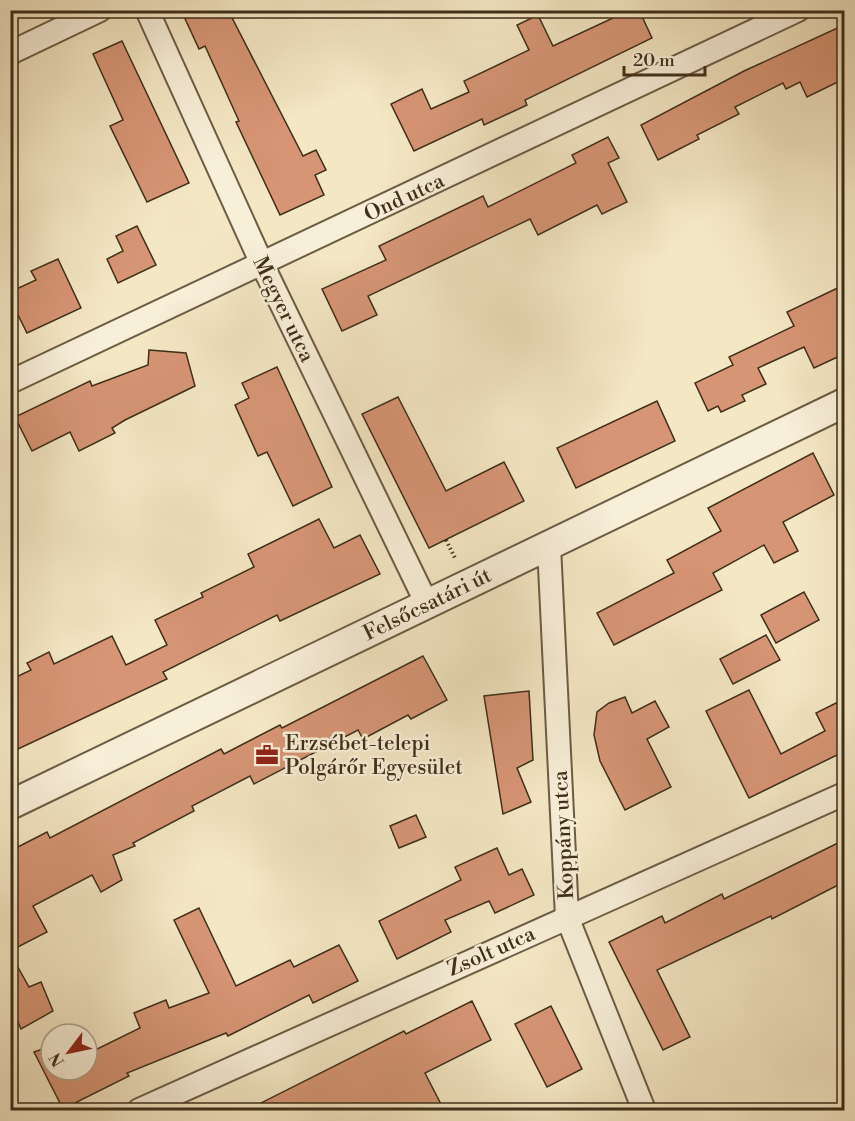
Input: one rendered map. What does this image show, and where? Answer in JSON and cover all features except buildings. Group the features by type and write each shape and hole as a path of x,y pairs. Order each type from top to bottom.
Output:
{"street":[{"path":"10,53 100,10"},
{"name":"Megyer utca","path":"147,10 262,264 427,604"},
{"name":"Ond utca","path":"10,382 798,10"},
{"name":"Felsőcsatári út","path":"10,806 844,403"},
{"name":"Koppány utca","path":"549,546 567,917 644,1110"},
{"name":"Zsolt utca","path":"139,1110 844,794"}],"place":[{"name":"Erzsébet-telepi Polgárőr Egyesület","path":"267,755"}]}
